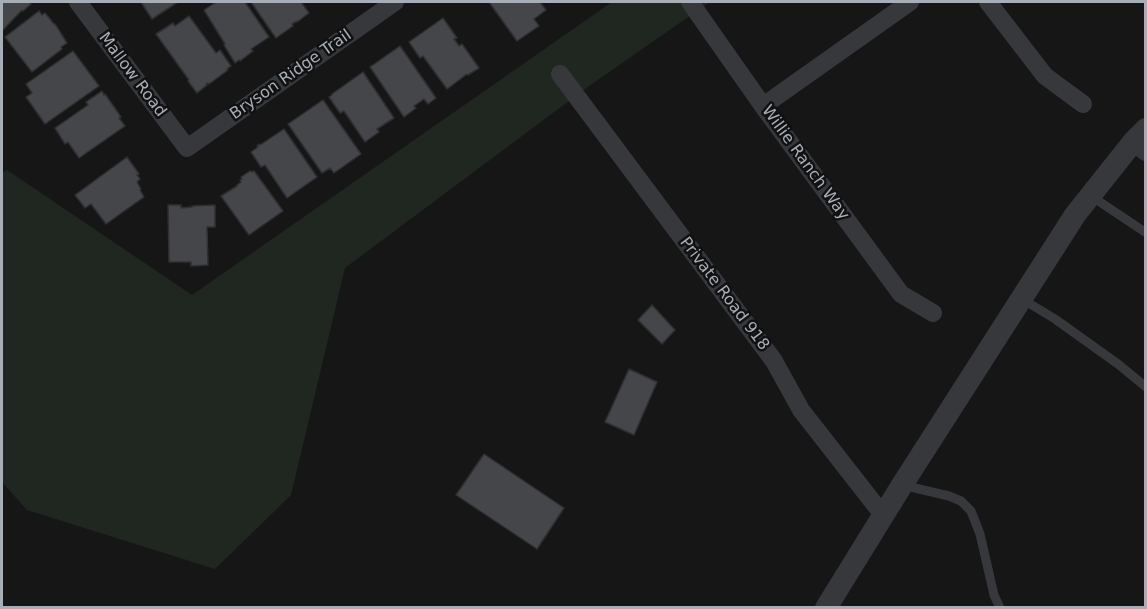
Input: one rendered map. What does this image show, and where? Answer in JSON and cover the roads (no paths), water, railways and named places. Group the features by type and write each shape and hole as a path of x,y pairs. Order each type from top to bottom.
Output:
{"street":[{"name":"Mallow Road","path":"78,2 187,148"},
{"name":"Bryson Ridge Trail","path":"187,148 395,2"},
{"name":"Willie Ranch Way","path":"690,2 901,294 933,313"},
{"path":"763,106 910,2"},
{"path":"988,2 1045,76 1083,104"},
{"name":"Private Road 918","path":"560,74 774,361 801,410 883,515"},
{"path":"826,608 1075,215 1142,141"}],"lane":[{"path":"1090,196 1146,231"},
{"path":"1022,299 1109,357 1146,387"},
{"path":"902,485 950,496 961,501 970,511 980,534 994,595 1000,608"}]}
